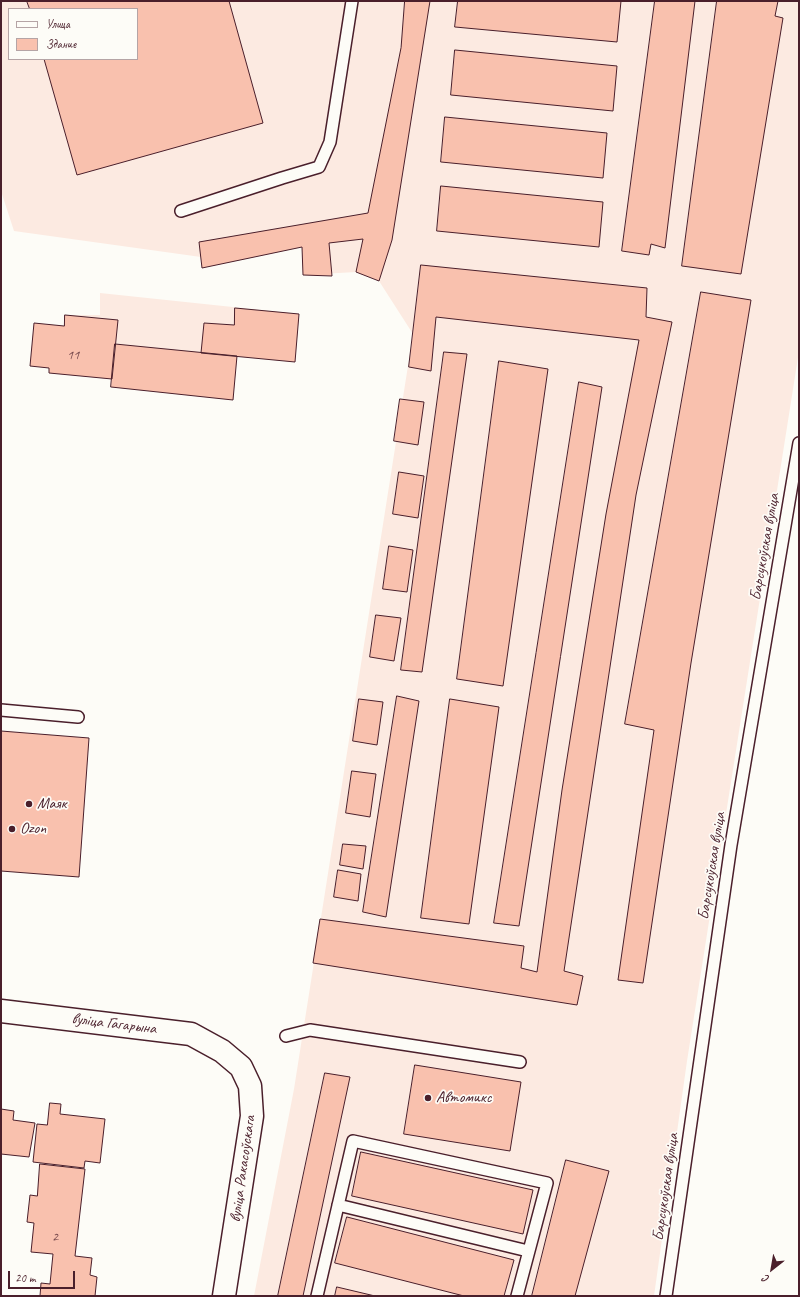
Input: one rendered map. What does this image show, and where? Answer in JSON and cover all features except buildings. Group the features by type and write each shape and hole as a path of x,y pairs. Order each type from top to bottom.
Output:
{"main road":[{"name":"вуліца Гагарына","path":"1,1011 191,1034 222,1051"},
{"name":"вуліца Ракасоўскага","path":"222,1051 241,1067 250,1086 252,1116 224,1296"}],"lane":[{"path":"181,211 319,167 330,142 352,1"},
{"name":"Барсукоўская вуліца","path":"666,1296 731,845 799,443"},
{"path":"1,710 78,717"},
{"path":"286,1036 310,1030 520,1062"},
{"path":"317,1296 353,1141 547,1183 517,1296"},
{"path":"338,1205 528,1251"}],"shaded area":[{"path":"1,1 799,1 799,351 687,1061 654,1296 254,1296 294,1089 413,334 379,281 356,272 303,275 302,247 202,268 201,257 14,231 1,191"},
{"path":"100,293 299,314 295,362 237,356 233,400 111,387 112,379 49,373 49,368 30,366 34,323 64,326 65,315 100,315"}],"place":[{"name":"Маяк","path":"29,804"},
{"name":"Ozon","path":"12,829"},
{"name":"Автомикс","path":"428,1098"}]}
